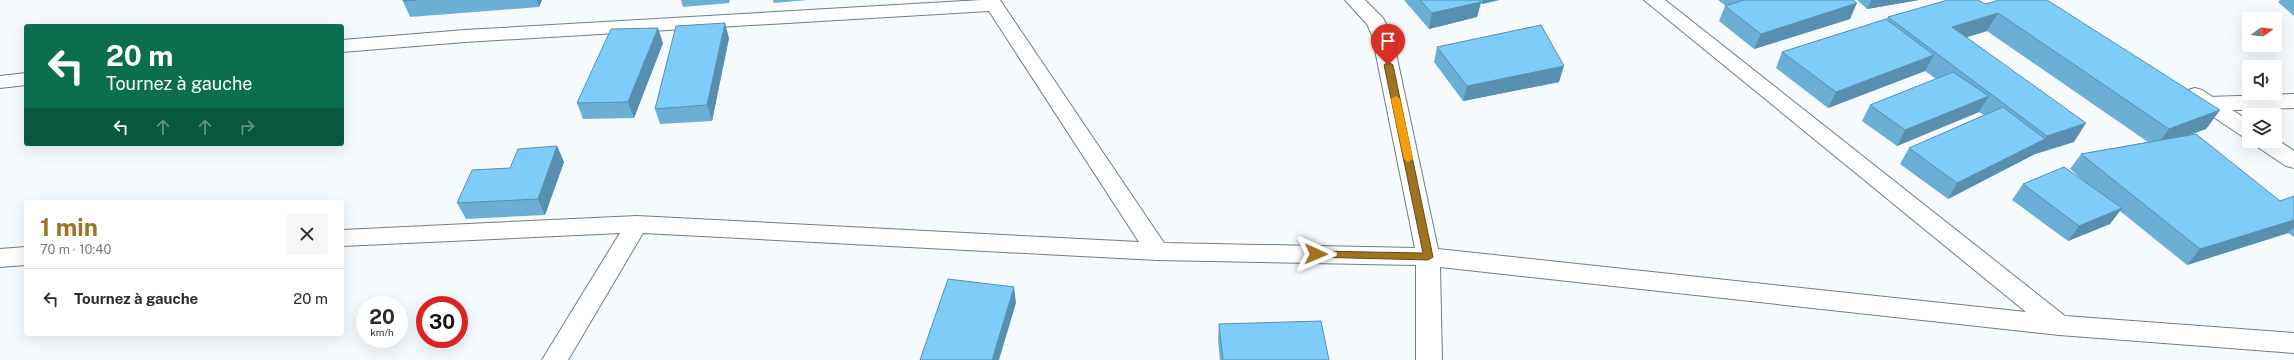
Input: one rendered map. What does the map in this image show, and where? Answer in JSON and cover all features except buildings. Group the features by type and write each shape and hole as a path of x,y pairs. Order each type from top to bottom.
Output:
{"street":[{"path":"1354,0 1376,22 1382,35 1428,257 1429,360"},
{"path":"1653,0 2059,325"},
{"path":"344,46 481,35 993,2 1157,251"},
{"path":"0,82 24,79"},
{"path":"2176,83 2242,126"},
{"path":"2209,104 2294,101"},
{"path":"2274,148 2294,161"},
{"path":"344,238 637,224 1157,251 1428,257 2059,325 2294,343"},
{"path":"554,360 637,224"},
{"path":"0,258 24,256"}],"slow traffic":[{"path":"1396,99 1408,159"}],"route":[{"path":"1316,254 1428,257 1388,65"}]}
